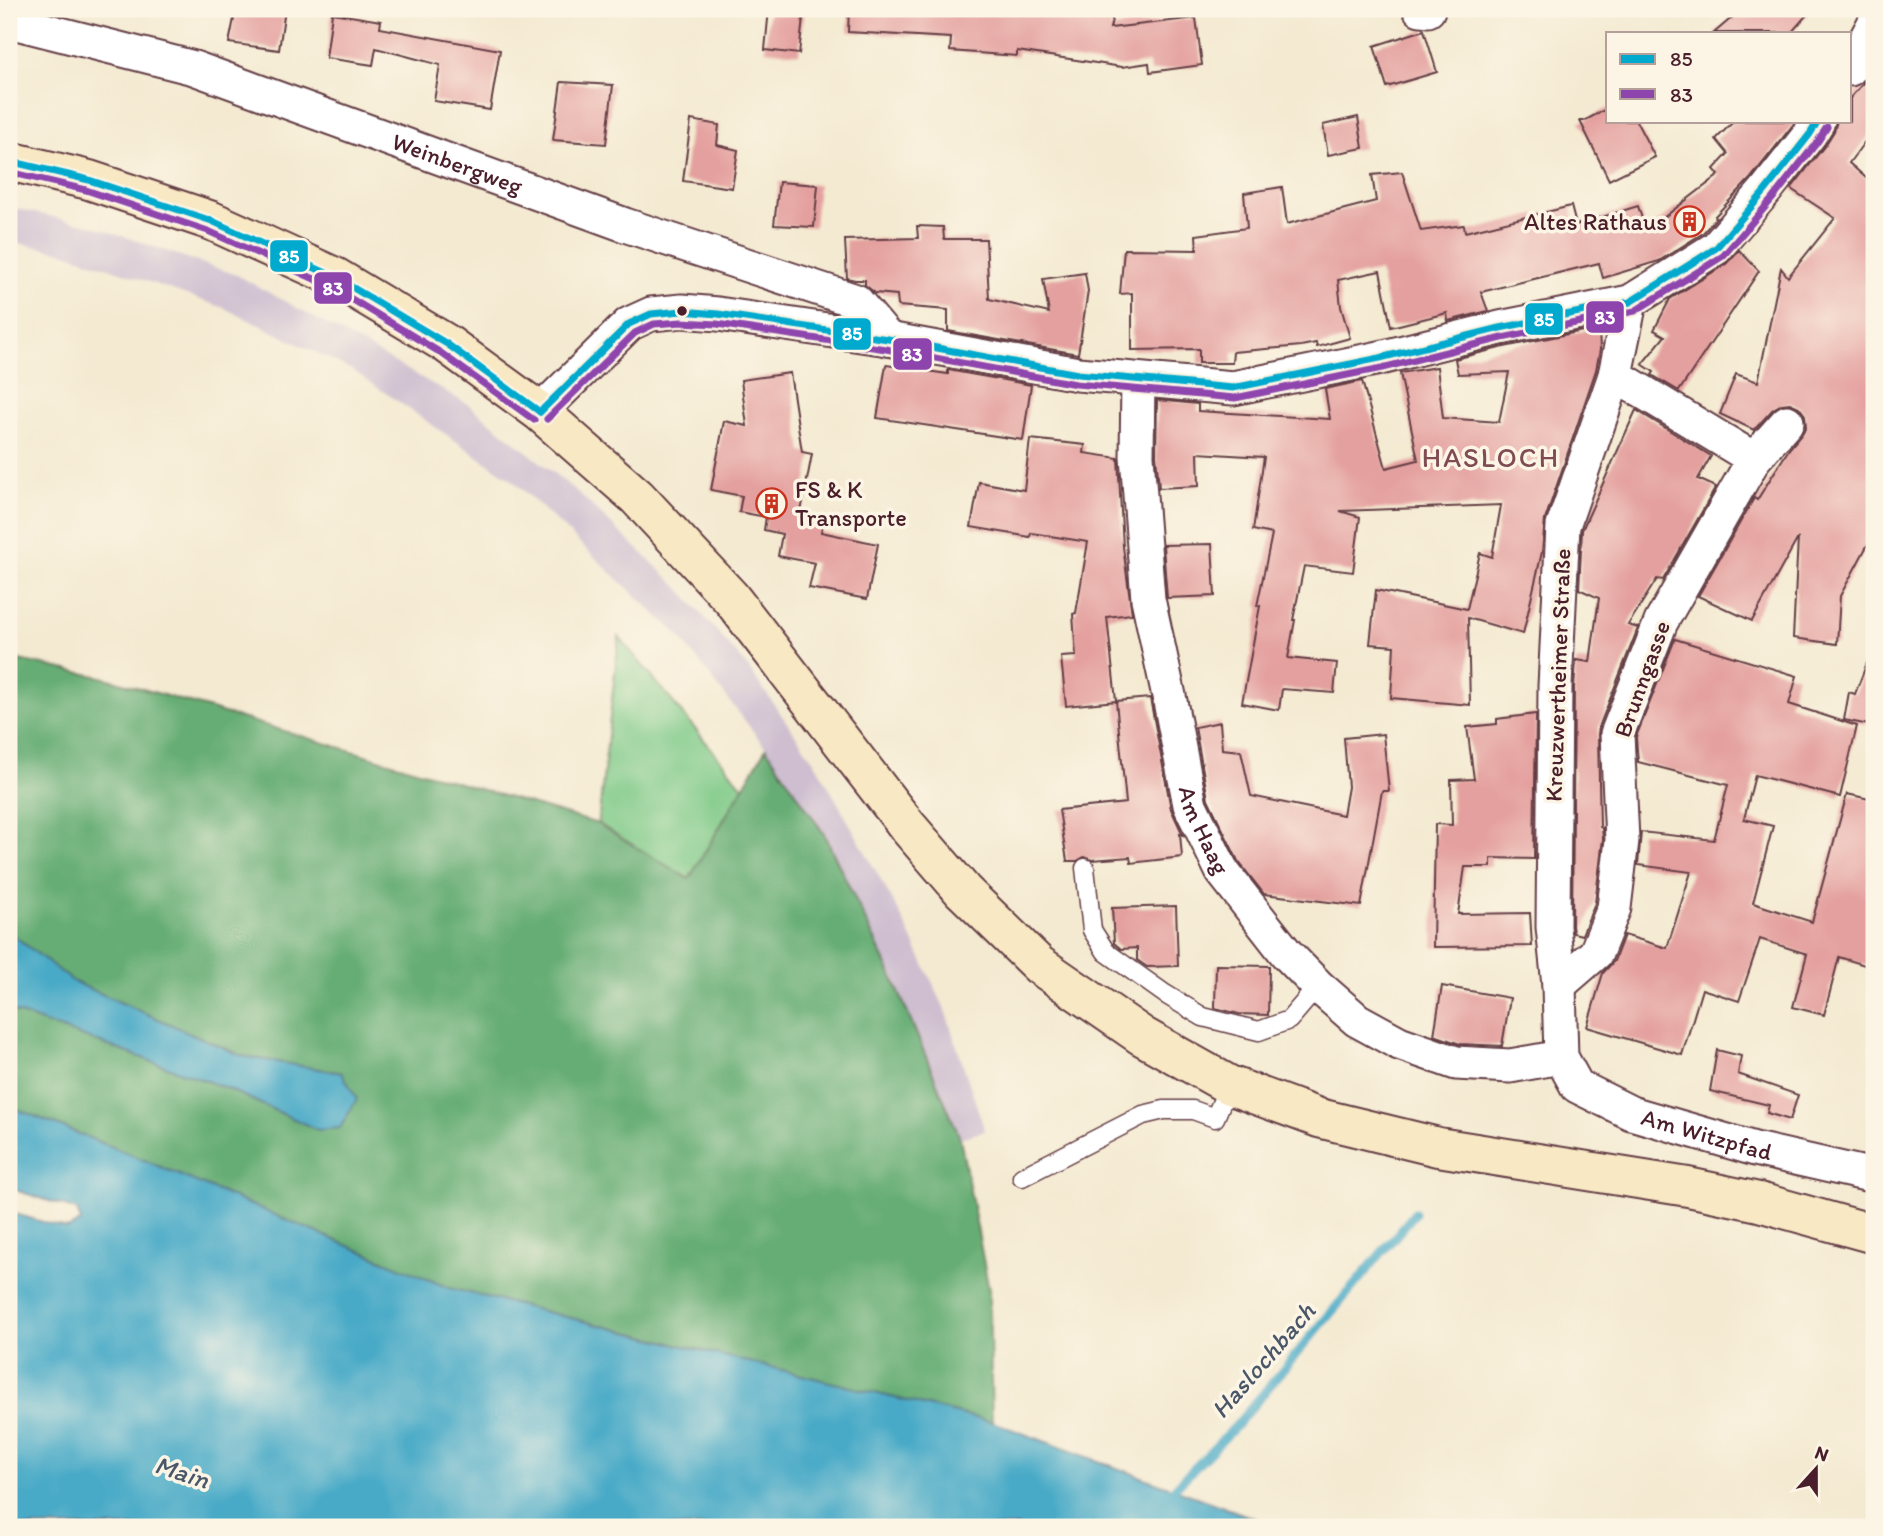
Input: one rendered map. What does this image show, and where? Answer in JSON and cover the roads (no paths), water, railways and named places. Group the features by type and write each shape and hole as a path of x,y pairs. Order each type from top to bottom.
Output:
{"main road":[{"path":"9,161 89,180 212,221 335,277 447,344 540,412 638,497 731,598 908,827 963,891 1039,965 1142,1036 1229,1085 1319,1118 1438,1147 1688,1186 1759,1202 1874,1234"}],"street":[{"path":"1420,9 1428,10"},
{"name":"Weinbergweg","path":"9,21 194,68 625,225 856,301 888,339"},
{"path":"1852,65 1874,24"},
{"path":"540,412 629,324 651,314 682,311 718,314 888,339 1078,374 1233,388 1380,358 1500,328 1630,302 1716,247 1765,191 1817,122"},
{"name":"Kreuzwertheimer Straße","path":"1561,1057 1559,985 1553,927 1555,699 1563,526 1615,375 1630,302"},
{"path":"1615,375 1754,459"},
{"name":"Am Haag","path":"1138,380 1138,456 1149,599 1190,805 1222,871 1286,953 1357,1020 1399,1043 1456,1063 1510,1066 1561,1057"},
{"name":"Brunngasse","path":"1559,985 1596,953 1614,908 1622,840 1617,734 1661,622 1754,459 1787,422"},
{"name":"Am Witzpfad","path":"1561,1057 1577,1087 1631,1113 1755,1149 1874,1176"}],"lane":[{"path":"1085,868 1092,930 1106,951 1165,994 1203,1017 1259,1031 1289,1020 1318,986"},
{"path":"1022,1177 1143,1115 1164,1110 1193,1110 1215,1118 1229,1085"}],"water":[{"path":"9,932 74,982 242,1056 342,1073 357,1099 340,1128 318,1130 226,1088 9,1010"},
{"name":"Main","path":"9,1106 449,1288 992,1422 1278,1527 9,1527 9,1212 67,1229 81,1222 77,1210 9,1188"}],"waterway":[{"name":"Haslochbach","path":"1167,1496 1235,1427 1415,1213"}],"place":[{"name":"Altes Rathaus","path":"1690,222"},
{"name":"FS & K Transporte","path":"772,504"}],"district":[{"name":"HASLOCH","path":"1491,457"}]}
